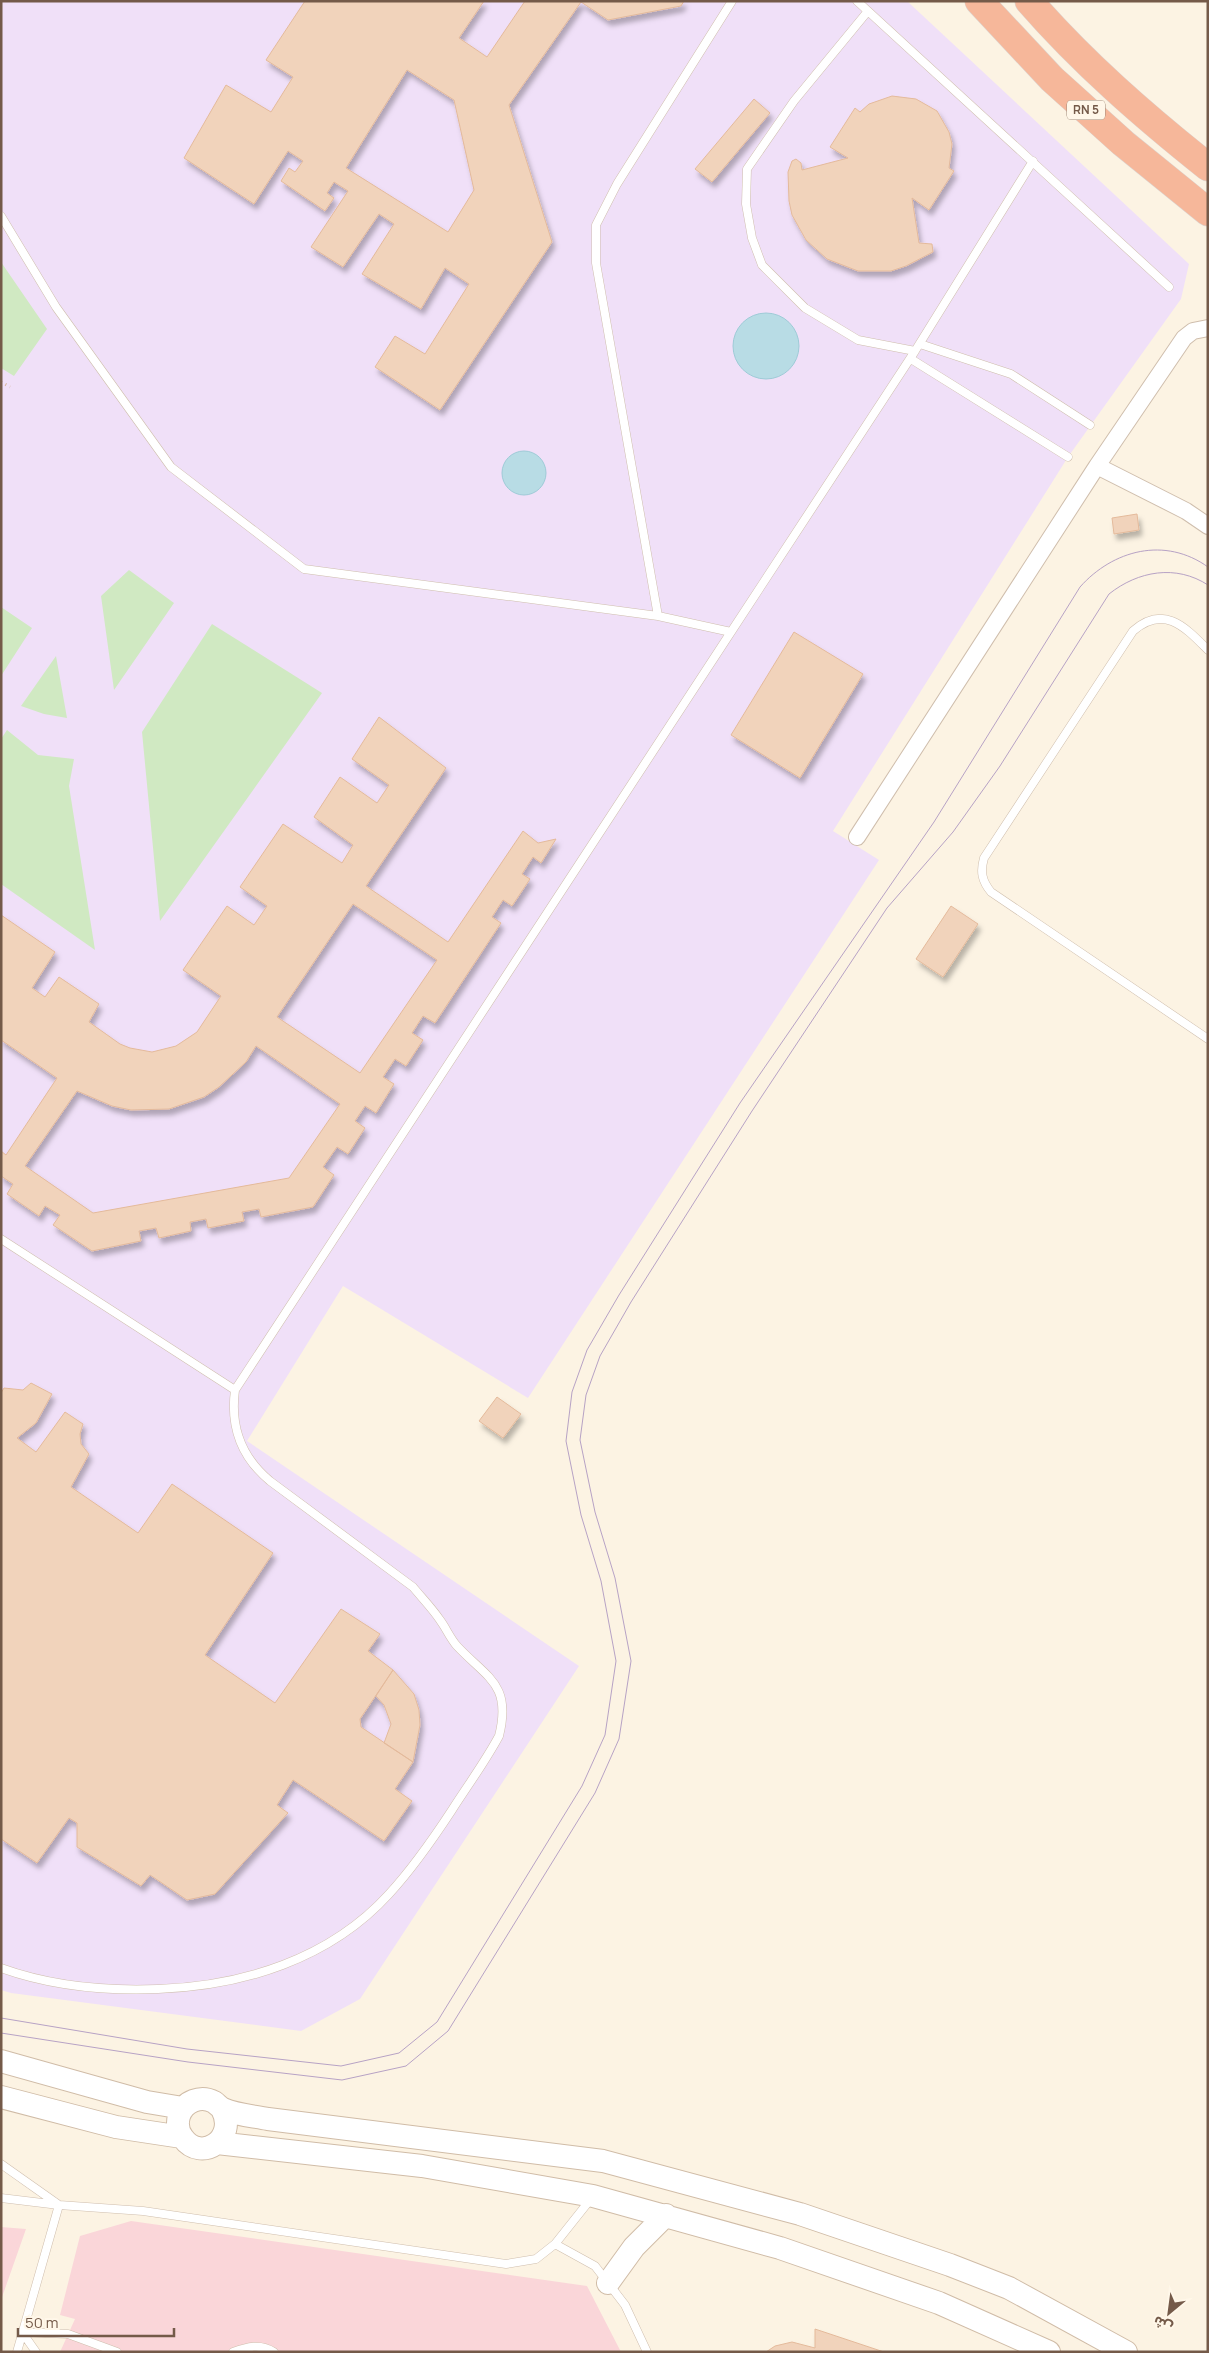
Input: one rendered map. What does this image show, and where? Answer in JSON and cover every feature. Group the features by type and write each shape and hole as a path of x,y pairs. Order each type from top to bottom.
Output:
{"highway":[{"name":"RN 5","path":"980,1 1052,79 1123,143 1206,211"},
{"name":"RN 5","path":"1029,1 1062,39 1149,120 1208,167"}],"main road":[{"path":"1,2061 147,2102 183,2108"},
{"path":"1,2097 116,2126 182,2137"},
{"path":"222,2109 227,2123 223,2138 217,2143 208,2147 198,2148 189,2144 182,2137 178,2122 183,2108 198,2099 207,2100 222,2109 268,2119 603,2161 800,2214 950,2266 1009,2288 1126,2352"},
{"path":"217,2143 422,2166 593,2196 780,2248 939,2302 1049,2352"},
{"path":"593,2196 603,2161"},
{"path":"608,2283 634,2247 666,2215"}],"street":[{"path":"857,837 1097,466 1184,338 1193,331 1208,328"},
{"path":"1097,466 1186,511 1208,526"}],"lane":[{"path":"658,616 596,264 596,225 617,184 732,1"},
{"path":"857,1 1169,287"},
{"path":"868,11 794,101 747,168 746,204 752,238 762,265 805,308 858,340 915,351"},
{"path":"1,1968 49,1981 92,1987 135,1990 179,1988 225,1983 271,1971 313,1952 353,1927 388,1896 418,1860 499,1736 503,1722 503,1707 499,1692 492,1678 457,1645 430,1606 405,1581 270,1481 249,1460 236,1434 233,1405 235,1390 730,632 911,359 1033,161"},
{"path":"1,216 56,307 171,467 304,569 658,616 730,632"},
{"path":"920,344 1011,374 1090,425"},
{"path":"911,359 1068,457"},
{"path":"1208,650 1184,626 1167,619 1149,621 1133,631 984,858 981,869 982,877 991,892 1208,1039"},
{"path":"1,1239 235,1390"},
{"path":"1,2164 59,2205"},
{"path":"1,2198 59,2205 143,2211 506,2264 536,2259 555,2244 593,2196"},
{"path":"17,2352 59,2205"},
{"path":"555,2244 595,2266 625,2305 647,2352"},
{"path":"22,2332 36,2352"},
{"path":"22,2332 68,2334 117,2352"},
{"path":"233,2352 254,2346 263,2346 274,2352"}],"path":[{"path":"1,382 10,387"}],"shaded area":[{"path":"1,1 907,1 1189,264 1181,299 1068,457 833,831 879,860 528,1398 343,1286 247,1441 579,1666 360,1999 301,2031 11,1993 1,1990"},
{"path":"131,2221 587,2286 621,2352 60,2352 75,2319 60,2315 80,2236"},
{"path":"1,2227 26,2229 1,2300"}],"green space":[{"path":"1,262 47,329 14,376 1,368"},
{"path":"129,570 174,603 114,690 101,596"},
{"path":"1,607 32,628 1,676"},
{"path":"212,624 322,693 160,921 142,732"},
{"path":"56,656 67,718 44,714 21,706"},
{"path":"7,730 38,755 74,759 69,786 95,950 1,884 1,739"}],"water":[{"path":"760,313 772,313 784,318 794,328 799,340 797,359 784,374 772,379 760,379 748,374 738,364 733,352 733,340 738,328 748,318"},
{"path":"524,451 536,455 542,461 546,473 542,485 536,491 524,495 512,491 506,485 502,473 506,461 512,455"}],"building":[{"path":"305,1 484,1 459,38 487,57 525,1 684,1 681,6 608,20 581,2 509,105 552,242 440,410 375,367 395,336 425,354 469,284 445,268 421,309 362,274 394,224 379,214 343,267 311,247 348,191 334,182 327,193 334,198 325,211 281,181 289,168 295,172 303,161 288,151 254,204 184,158 226,85 271,112 293,77 266,60","holes":["407,70 454,100 474,190 448,232 346,168"]},
{"path":"892,96 916,99 937,111 949,132 952,144 949,168 954,171 929,210 912,198 919,243 932,244 933,252 906,266 891,271 858,271 827,259 806,240 792,215 789,201 788,172 792,161 796,159 801,163 802,170 848,158 830,147 855,108 860,112 869,104"},
{"path":"754,99 770,113 712,182 695,169"},
{"path":"1137,514 1139,530 1114,534 1112,518"},
{"path":"794,632 863,674 800,778 731,735"},
{"path":"379,717 446,768 366,886 448,942 523,831 538,843 556,839 541,863 533,857 522,874 530,879 512,906 503,900 492,917 501,923 435,1023 423,1016 412,1033 423,1040 406,1066 395,1059 383,1077 394,1084 376,1113 365,1106 355,1121 365,1128 348,1154 337,1147 323,1167 334,1175 313,1207 261,1217 259,1209 242,1212 244,1221 208,1228 206,1219 190,1222 191,1231 159,1238 156,1228 139,1231 141,1241 92,1251 53,1225 60,1215 45,1206 39,1216 7,1194 13,1184 1,1176 1,1151 6,1155 57,1078 1,1040 1,915 55,952 32,988 45,997 59,977 99,1004 89,1022 120,1044 152,1052 176,1046 197,1032 221,996 183,970 227,906 254,925 267,906 240,887 283,824 342,863 353,845 314,817 340,777 377,803 389,785 352,759","holes":["353,904 437,960 360,1073 277,1017","256,1046 340,1104 289,1178 93,1213 25,1166 77,1091 112,1106 131,1110 169,1109 204,1097 219,1087 246,1062"]},
{"path":"951,906 978,924 943,977 916,959"},
{"path":"31,1383 52,1394 36,1423 17,1438 36,1452 65,1412 83,1424 80,1434 81,1444 89,1454 71,1487 138,1533 172,1484 273,1553 205,1655 275,1703 341,1609 380,1634 368,1651 393,1670 360,1719 361,1727 413,1762 395,1789 412,1801 384,1841 293,1780 277,1805 288,1813 215,1894 187,1900 150,1875 141,1886 77,1847 77,1823 69,1818 37,1863 1,1839 1,1393 4,1388 23,1390"},
{"path":"497,1397 521,1414 503,1438 479,1421"},
{"path":"393,1670 414,1694 419,1710 420,1725 413,1762 384,1743 391,1724 384,1705 376,1696"},
{"path":"815,2329 884,2352 766,2352 775,2346 792,2342 815,2348"}],"tram line":[{"path":"1,2018 187,2049 341,2066 399,2053 437,2022 582,1786 605,1735 616,1661 601,1581 581,1515 566,1441 572,1392 587,1350 619,1295 740,1103 934,822 1080,587 1093,574 1108,564 1124,556 1140,552 1157,550 1174,552 1192,557 1208,567"},
{"path":"1,2033 188,2062 342,2080 406,2066 448,2031 595,1793 619,1739 631,1661 615,1578 595,1512 580,1440 586,1395 600,1356 631,1302 752,1111 887,908 953,832 1000,766 1109,594 1132,580 1157,573 1183,574 1196,578 1208,585"}]}
